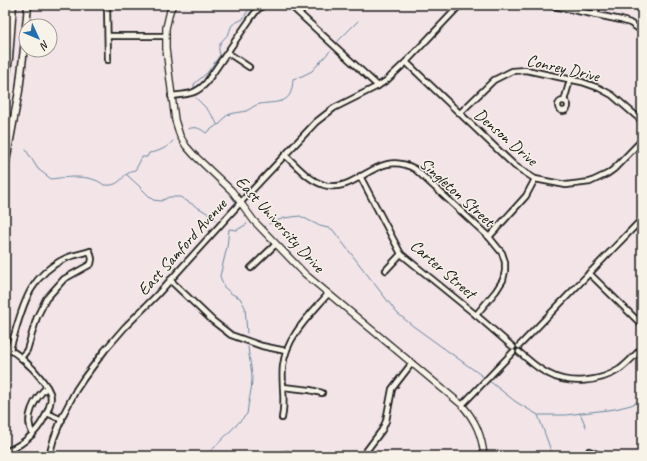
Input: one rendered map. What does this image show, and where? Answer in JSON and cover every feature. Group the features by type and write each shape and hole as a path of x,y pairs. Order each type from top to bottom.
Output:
{"highway":[{"path":"5,84 9,58 13,5"},
{"path":"27,18 28,5"},
{"path":"5,167 18,98 23,58"}],"main road":[{"name":"East University Drive","path":"173,5 167,20 165,36 171,96 176,125 186,146 229,188 241,202 254,222 305,274 468,411 478,428 484,456"}],"street":[{"path":"107,5 109,36 108,60"},
{"path":"171,96 191,94 200,90 228,53 257,10 264,5"},
{"path":"290,5 378,86"},
{"name":"East Samford Avenue","path":"49,456 54,438 62,420 84,378 105,350 316,122 346,101 378,86 406,62 460,5"},
{"path":"549,5 630,23 642,31"},
{"path":"595,15 598,5"},
{"path":"109,36 165,36"},
{"path":"228,53 249,67"},
{"name":"Denson Drive","path":"406,62 515,166 536,180 566,185 590,182 614,169 642,140"},
{"name":"Conrey Drive","path":"460,113 494,80 512,72 526,70 595,86 612,95 642,121"},
{"path":"564,101 570,80"},
{"name":"Singleton Street","path":"285,155 309,177 325,185 345,185 360,176 394,162 407,165 415,169 489,238 502,253 505,271 501,284 476,315"},
{"name":"Carter Street","path":"360,176 401,254 476,315 513,349"},
{"path":"489,238 526,196 536,180"},
{"path":"462,406 515,345 519,346 642,219"},
{"path":"251,268 276,245"},
{"path":"5,452 24,442 33,434 43,422 50,405 50,394 43,380 21,358 7,349 28,294 40,276 52,266 67,258 90,251 92,259 91,264 64,279 44,302 37,317 27,350 21,358"},
{"path":"386,270 401,254"},
{"path":"589,273 642,326"},
{"path":"170,280 213,321 231,335 262,346 286,351"},
{"path":"282,418 284,399 283,366 286,351 292,338 328,294"},
{"path":"519,346 519,352"},
{"path":"513,349 516,353 519,352 537,368 550,375 567,380 581,381 611,374 627,363 642,348"},
{"path":"364,454 382,430 386,421 392,389 412,363"},
{"path":"33,434 30,429 29,421 33,405 40,393 47,387"},
{"path":"283,387 322,393"},
{"path":"47,413 62,420"},
{"path":"589,451 602,456"}],"green space":[{"path":"288,450 300,456 268,456 270,453"}],"waterway":[{"path":"194,89 194,84 207,73 220,55 220,45 222,40 229,33 232,25 243,19 251,5"},
{"path":"338,41 358,21"},
{"path":"188,129 197,128 206,133 220,124 225,117 230,114 246,111 254,106 284,100 290,93 293,79 312,71 330,51"},
{"path":"196,98 211,113 217,124"},
{"path":"127,174 136,169 142,157 147,157 149,153 156,152 168,146 173,141"},
{"path":"26,150 38,169 51,179 79,177 92,179 104,185 111,185 119,182 126,174 153,200 161,201 169,197 180,197 209,214 216,220"},
{"path":"269,224 284,218 300,216 320,226 332,229 397,313 485,378"},
{"path":"247,224 237,230 229,229 227,247 220,276 224,287 232,294 240,298 245,307 247,333"},
{"path":"206,456 247,414 252,379 248,347"},
{"path":"488,380 516,402 538,415 553,456"},
{"path":"539,415 566,415 615,409 631,405 642,400"},
{"path":"580,413 586,427"}]}
